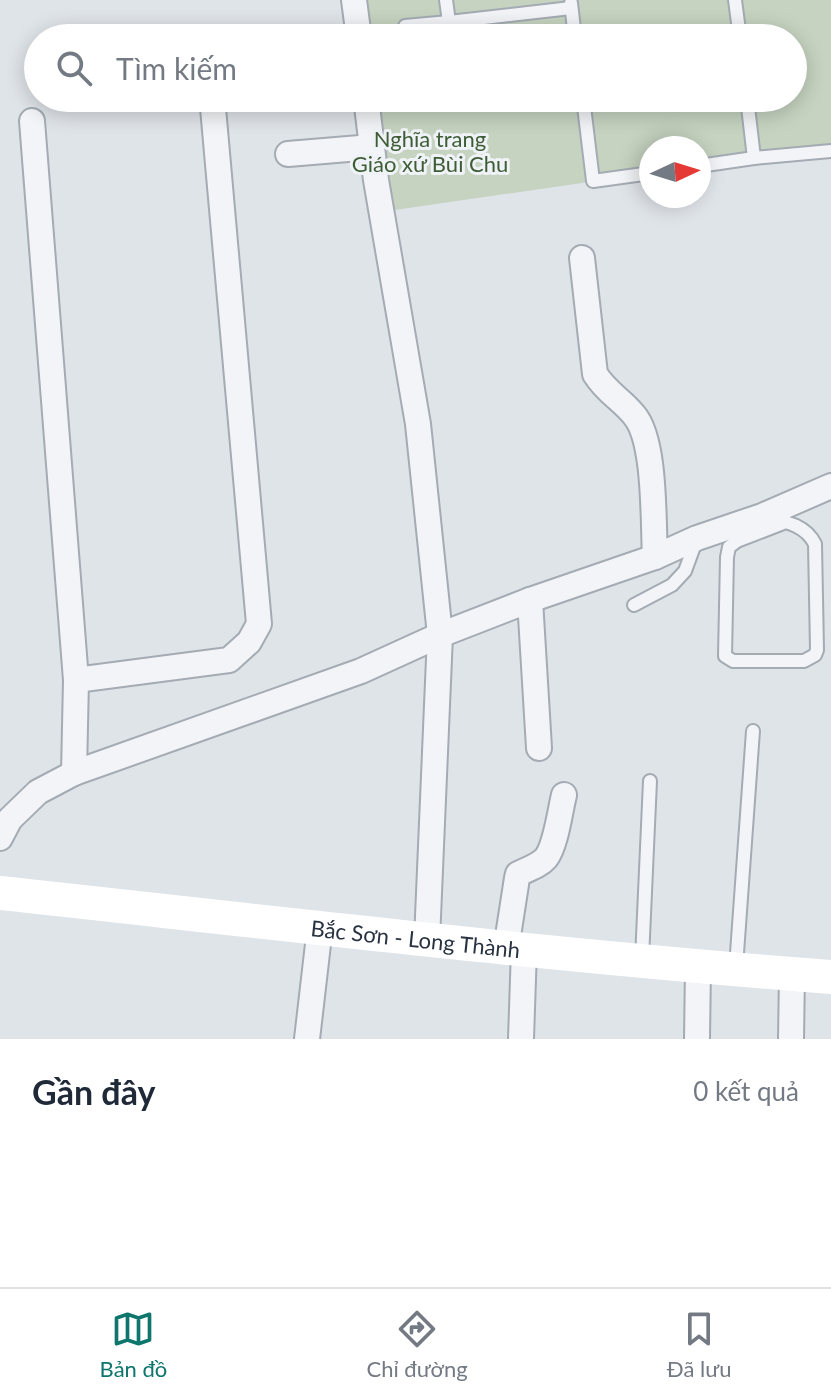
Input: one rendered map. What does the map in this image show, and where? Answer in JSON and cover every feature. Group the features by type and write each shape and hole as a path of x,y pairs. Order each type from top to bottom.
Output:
{"main road":[{"name":"Bắc Sơn - Long Thành","path":"0,893 698,968 831,977"}],"street":[{"path":"354,0 357,24"},
{"path":"76,680 229,660 249,642 259,624 213,112"},
{"path":"368,112 376,180 418,424 440,635 427,940"},
{"path":"32,121 76,680 74,773"},
{"path":"288,154 372,147"},
{"path":"582,258 595,374 603,386 634,415 643,428 649,448 655,557"},
{"path":"0,838 10,819 38,792 74,773 361,671 440,635 655,557 831,486"},
{"path":"530,600 539,748"},
{"path":"521,1039 515,949 517,878 518,874 547,857 564,795"},
{"path":"307,1039 320,927"},
{"path":"697,1039 698,968"},
{"path":"791,1039 792,974"}],"lane":[{"path":"446,0 449,22"},
{"path":"735,0 738,24"},
{"path":"427,24 571,4 573,24"},
{"path":"585,112 593,181 639,175"},
{"path":"749,112 754,158"},
{"path":"711,164 831,151"},
{"path":"762,516 786,522 805,530 815,544 815,655 804,661 728,660 725,656 729,547 786,522"},
{"path":"634,605 672,585 685,571 697,538"},
{"path":"736,969 753,731"},
{"path":"641,962 650,781"}],"green space":[{"name":"Nghĩa trang Giáo xứ Bùi Chu","path":"359,0 831,0 831,154 711,165 711,136 639,136 639,175 381,212 370,112 807,112 807,24 362,24"}]}
